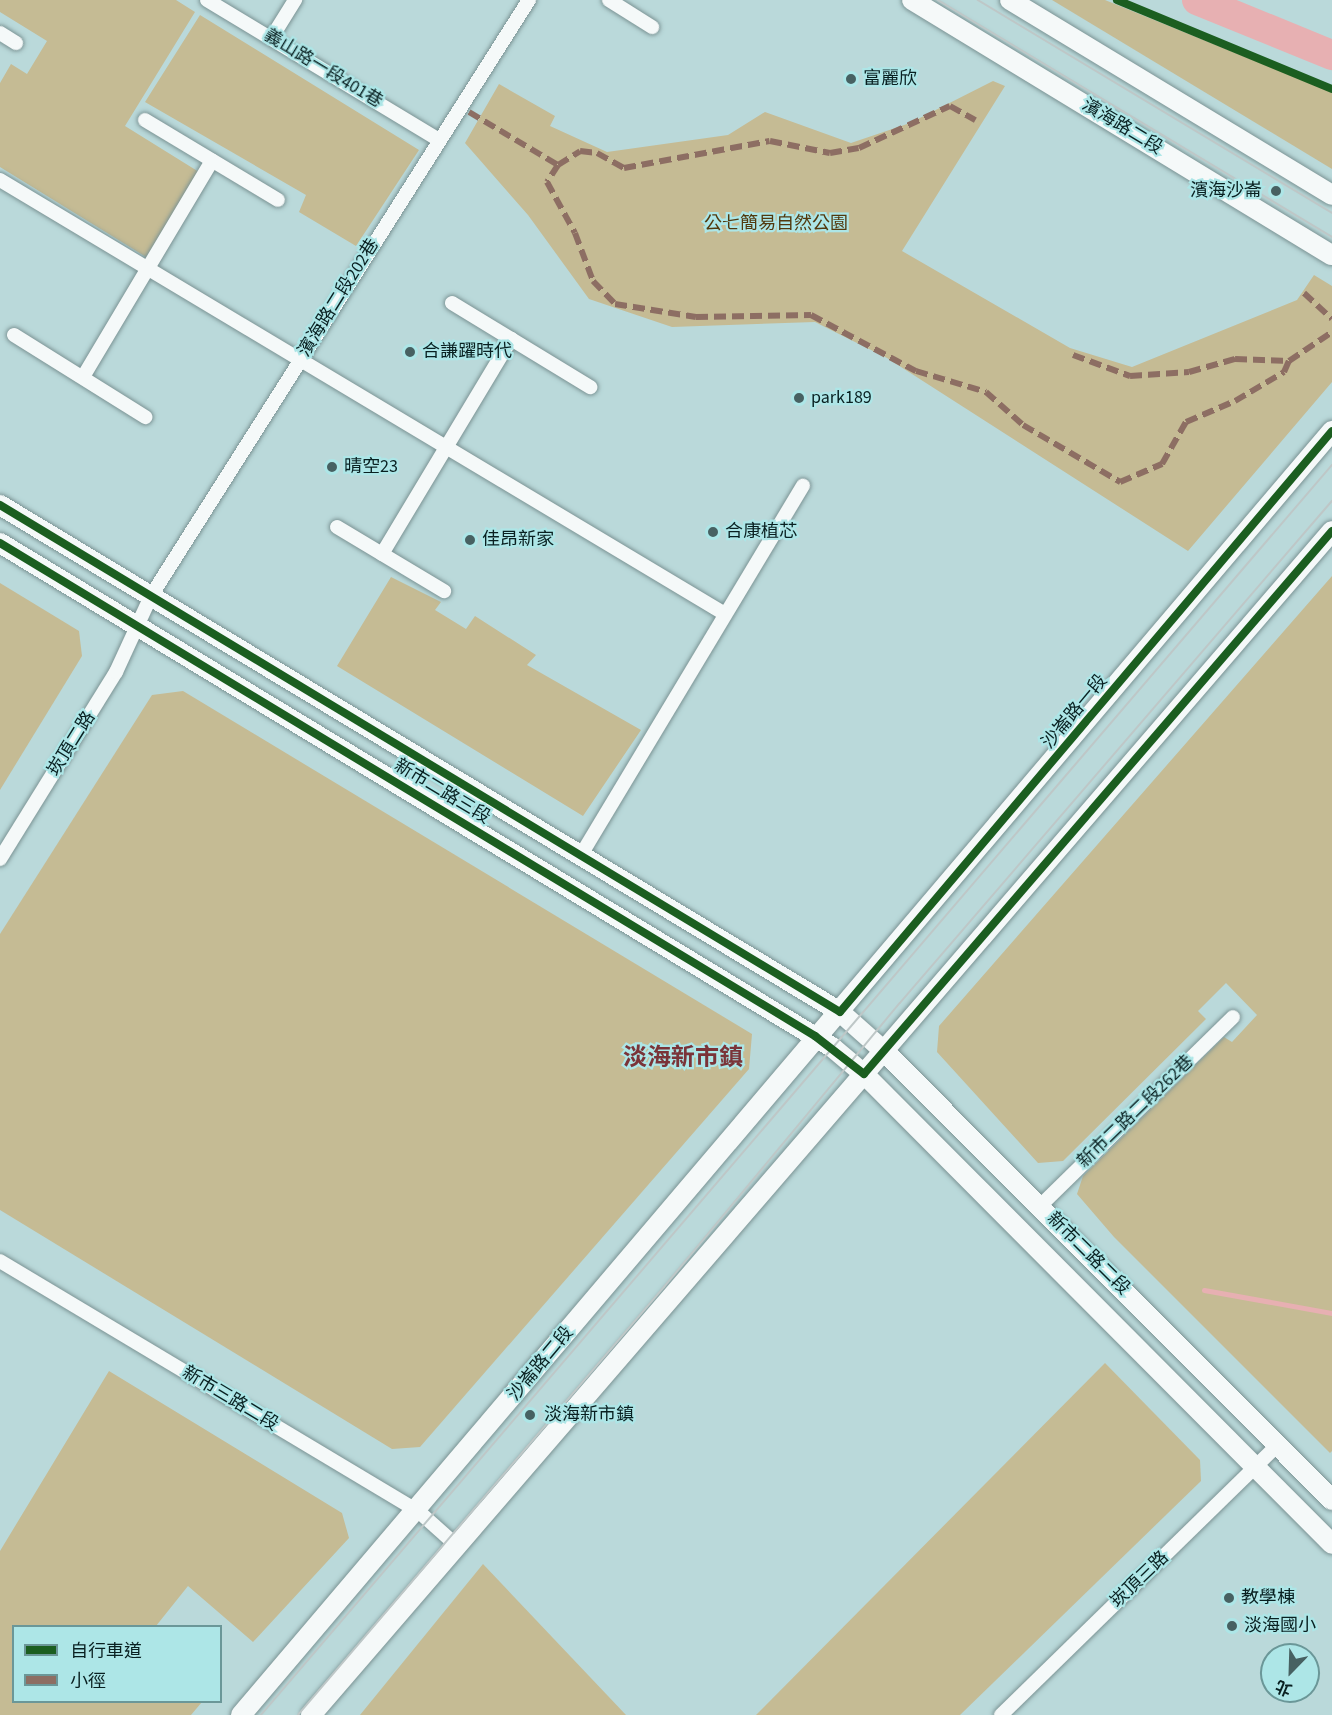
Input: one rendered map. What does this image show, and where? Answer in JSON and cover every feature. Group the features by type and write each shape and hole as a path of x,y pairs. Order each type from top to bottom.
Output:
{"street":[{"name":"義山路一段401巷","path":"207,0 272,37 439,140"},
{"path":"272,37 295,0"},
{"name":"濱海路二段202巷","path":"139,626 151,596 529,0"},
{"path":"609,0 652,27"},
{"name":"濱海路二段","path":"912,0 1332,255"},
{"path":"1010,0 1332,195"},
{"path":"0,33 16,43"},
{"path":"146,120 278,200"},
{"path":"82,377 212,161"},
{"path":"0,180 299,362 446,447 724,614"},
{"path":"452,303 590,387"},
{"path":"14,335 145,417"},
{"path":"382,554 511,339"},
{"name":"沙崙路一段","path":"840,1012 1332,431"},
{"path":"581,855 803,486"},
{"name":"新市二路三段","path":"0,505 840,1012"},
{"path":"337,528 444,591"},
{"path":"311,1715 455,1544 885,1052 1332,531"},
{"name":"新市二路三段","path":"0,543 815,1036 864,1074"},
{"name":"崁頂二路","path":"0,859 116,672 139,626"},
{"name":"沙崙路二段","path":"241,1715 418,1511 815,1036 840,1012"},
{"name":"新市二路二段","path":"840,1012 885,1052 1332,1500"},
{"name":"新市二路二段262巷","path":"1040,1206 1233,1017"},
{"name":"新市二路二段","path":"864,1074 1257,1466 1332,1544"},
{"name":"新市三路二段","path":"0,1261 418,1511 455,1544"},
{"name":"崁頂三路","path":"1001,1715 1278,1445"}],"green space":[{"path":"0,0 176,0 195,12 125,126 199,172 146,257 0,167 0,83 11,64 27,74 47,41 0,12"},
{"path":"1052,0 1105,0 1332,92 1332,169"},
{"path":"200,15 419,150 356,246 299,212 306,195 145,102"},
{"name":"公七簡易自然公園","path":"993,81 1005,86 902,251 1070,348 1132,367 1297,300 1314,275 1332,286 1332,382 1188,551 887,358 815,322 672,327 589,299 528,215 465,143 499,84 555,116 550,126 607,152 728,135 765,112 851,143 910,123"},
{"path":"1332,576 1332,1451 1330,1453 1114,1237 1077,1194 1083,1176 1224,1037 1232,1042 1257,1015 1226,983 1198,1011 1206,1019 1063,1161 1038,1163 937,1052 939,1026"},
{"path":"391,577 441,602 435,610 466,629 475,616 536,655 527,665 641,730 583,816 337,666"},
{"path":"0,583 79,631 82,656 0,790"},
{"path":"183,691 752,1034 749,1069 420,1447 392,1449 0,1210 0,934 152,695"},
{"path":"1105,1363 1200,1460 1201,1481 960,1715 756,1715"},
{"path":"109,1371 342,1513 349,1538 253,1642 188,1586 157,1625 12,1625 12,1703 201,1703 191,1715 0,1715 0,1551"},
{"path":"483,1564 626,1715 360,1715"}],"waterway":[{"path":"1197,0 1332,55"},
{"path":"1204,1290 1332,1313"}],"tram line":[{"path":"938,0 1332,237"},
{"path":"978,0 1332,213"},
{"path":"261,1715 1332,465"},
{"path":"298,1715 664,1287 900,1003 1332,501"}],"marked path":[{"path":"558,165 580,151 597,153 624,168 770,141 830,153 859,148 950,106 975,120"},
{"path":"469,112 558,165 547,182 575,233 593,281 615,304 696,317 811,315 916,371 986,392 1023,425 1120,482 1162,464 1186,422 1235,401 1284,372 1289,361 1332,332"},
{"path":"1304,293 1332,319"},
{"path":"1073,355 1130,376 1189,372 1235,359 1289,361"}],"cycle path":[{"path":"1117,0 1332,89"},
{"path":"0,505 840,1012 1332,431"},
{"path":"0,543 815,1036 864,1074 1332,531"}],"place":[{"name":"富麗欣","path":"851,79"},
{"name":"濱海沙崙","path":"1276,191"},
{"name":"合謙躍時代","path":"410,352"},
{"name":"park189","path":"799,398"},
{"name":"晴空23","path":"332,467"},
{"name":"合康植芯","path":"713,532"},
{"name":"佳昂新家","path":"470,540"},
{"name":"淡海新市鎮","path":"530,1415"},
{"name":"教學棟","path":"1229,1598"},
{"name":"淡海國小","path":"1232,1626"}],"district":[{"name":"淡海新市鎮","path":"683,1058"}]}
